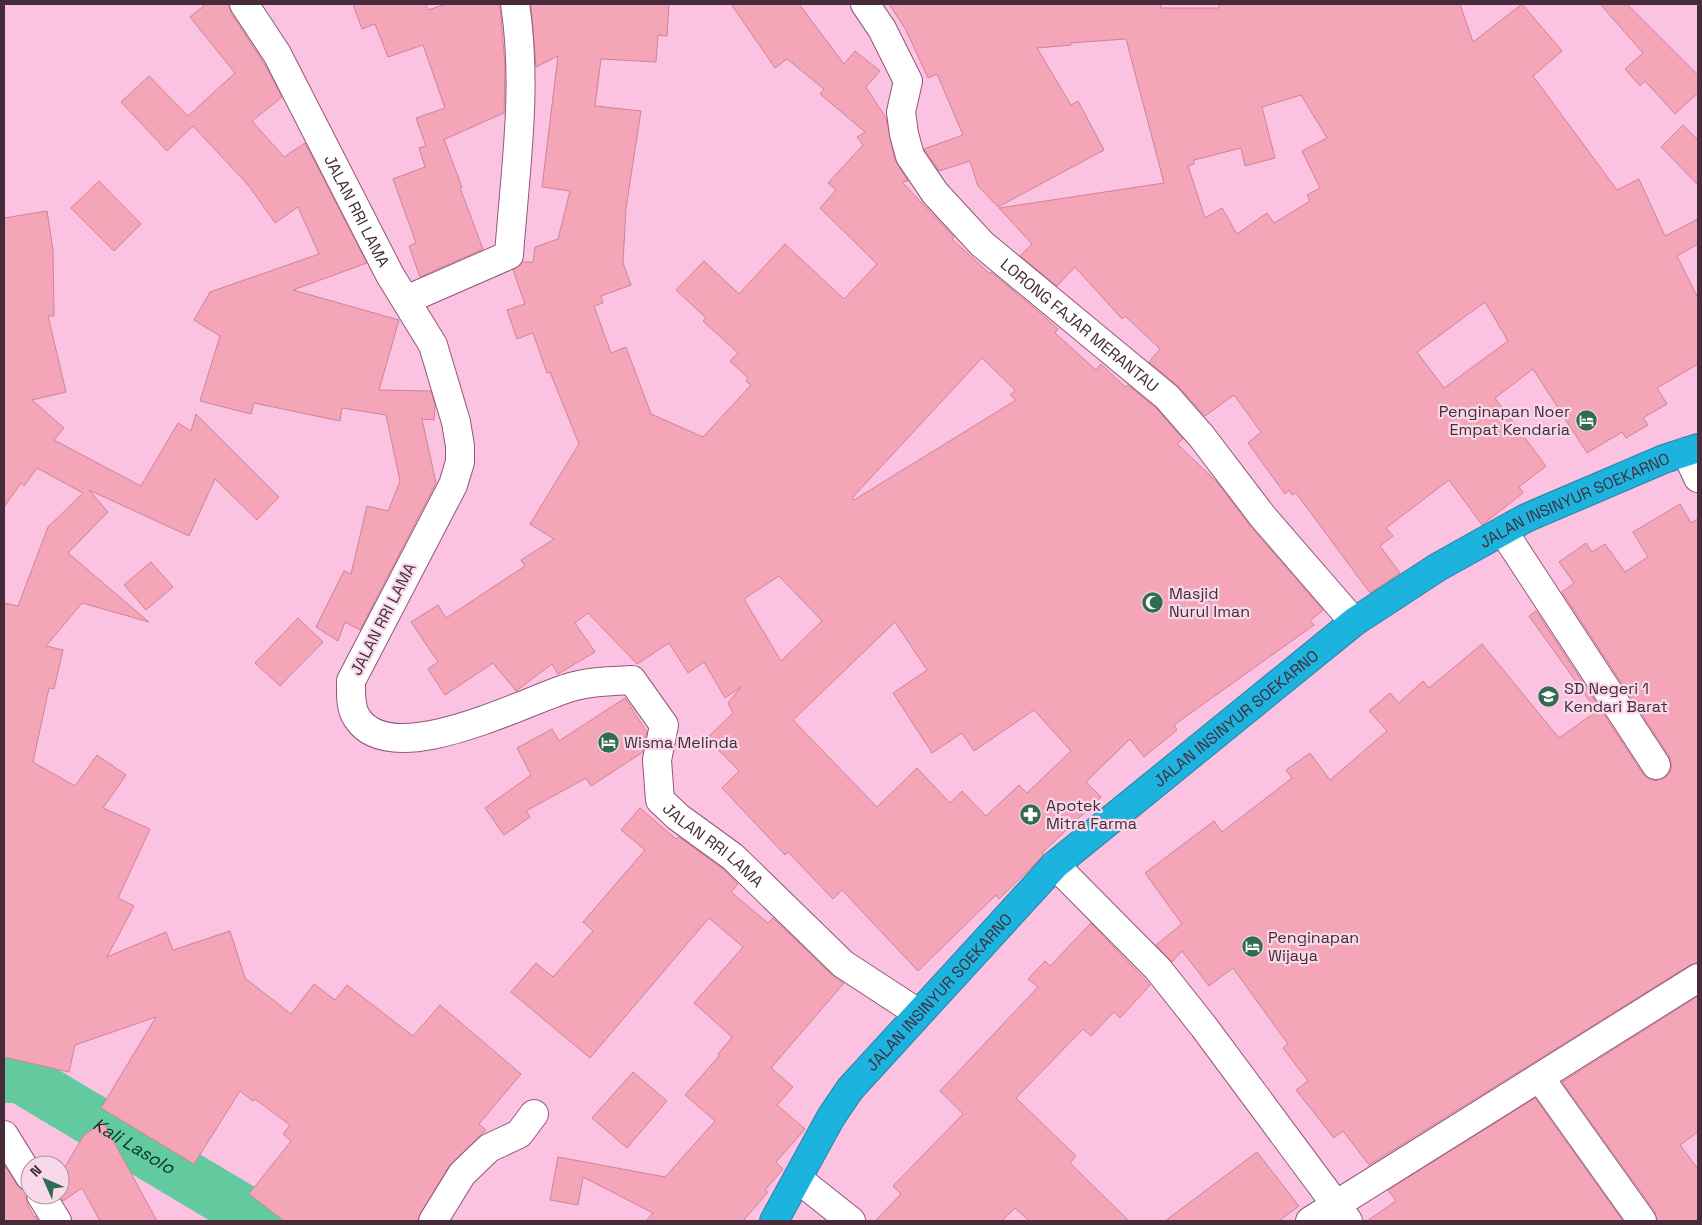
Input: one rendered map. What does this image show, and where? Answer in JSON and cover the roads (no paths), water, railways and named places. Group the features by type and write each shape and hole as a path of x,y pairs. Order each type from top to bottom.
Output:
{"highway":[{"name":"JALAN INSINYUR SOEKARNO","path":"774,1221 831,1117 850,1088 1055,865 1354,622 1438,567 1536,514 1692,450"}],"street":[{"name":"JALAN RRI LAMA","path":"244,4 277,54 325,144 337,172 406,300 433,345 456,422 460,462 453,485 351,681 352,705 356,718 372,734 388,739 438,734 480,722 535,698 573,686 632,680 664,725 657,760 660,800 678,817 733,857 843,964 918,1014"},
{"path":"406,300 509,255 520,111 520,42 514,4"},
{"name":"LORONG FAJAR MERANTAU","path":"866,4 882,29 908,81 901,112 904,134 910,156 926,182 982,244 1167,397 1202,437 1263,517 1354,622"},
{"path":"1692,450 1698,478"},
{"path":"1503,531 1656,765"},
{"path":"1055,865 1158,969 1204,1027 1342,1213"},
{"path":"1310,1221 1342,1213 1540,1078 1697,983"},
{"path":"1540,1078 1642,1221"},
{"path":"433,1221 462,1174 489,1148 519,1134 534,1114"},
{"path":"4,1135 20,1161"},
{"path":"798,1179 851,1221"},
{"path":"47,1205 57,1221"}],"waterway":[{"name":"Kali Lasolo","path":"4,1077 20,1077 261,1221"}],"place":[{"name":"Penginapan Noer Empat Kendaria","path":"1586,420"},
{"name":"Masjid Nurul Iman","path":"1153,602"},
{"name":"SD Negeri 1 Kendari Barat","path":"1548,697"},
{"name":"Wisma Melinda","path":"608,742"},
{"name":"Apotek Mitra Farma","path":"1030,814"},
{"name":"Penginapan Wijaya","path":"1252,946"}]}
